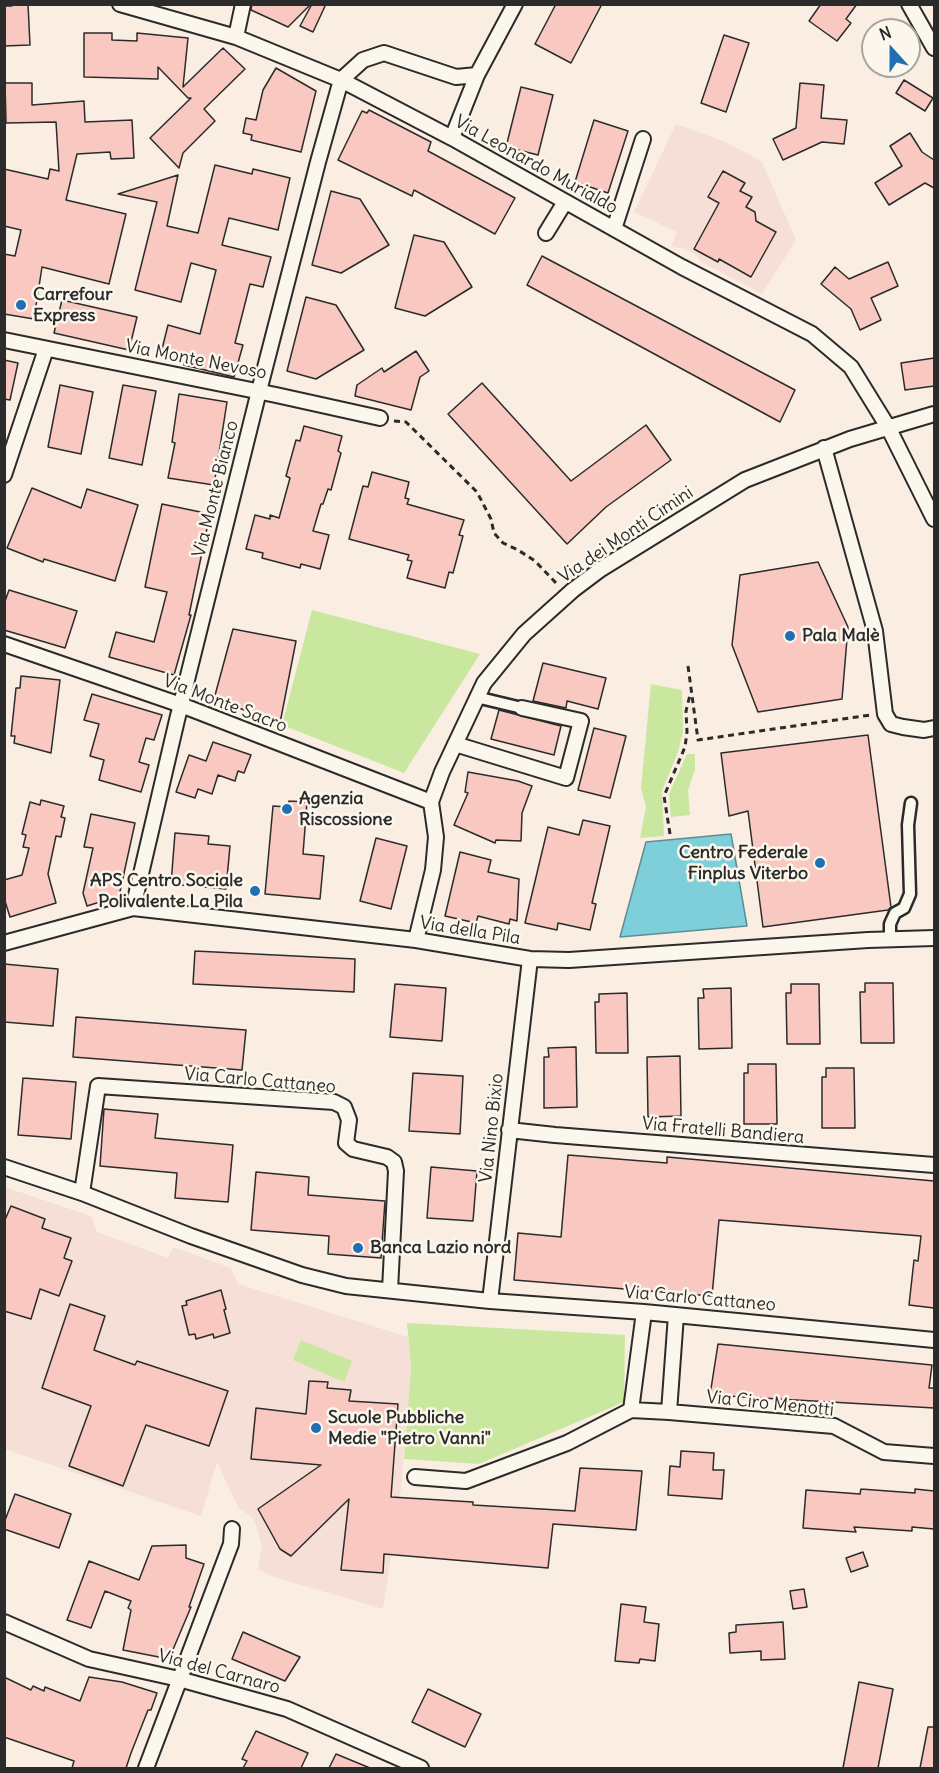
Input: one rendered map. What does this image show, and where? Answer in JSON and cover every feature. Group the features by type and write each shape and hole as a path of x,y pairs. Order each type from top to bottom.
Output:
{"street":[{"name":"Via Leonardo Murialdo","path":"120,4 236,37 341,80 452,138 682,267 813,334 851,367 888,427 934,519"},
{"path":"236,37 243,4"},
{"path":"452,138 477,75 515,4"},
{"path":"909,4 933,41"},
{"path":"341,80 363,60 384,53 456,77 477,75"},
{"path":"456,77 469,96"},
{"name":"Via Monte Bianco","path":"133,908 259,392 341,80"},
{"path":"614,229 642,140"},
{"path":"546,233 565,202"},
{"name":"Via Monte Nevoso","path":"4,340 380,418"},
{"path":"4,475 46,349"},
{"name":"Via dei Monti Cimini","path":"416,940 434,859 436,837 432,802 476,697 484,683 524,634 567,595 626,553 745,480 824,448 934,414"},
{"path":"824,448 875,631 885,714 891,723 903,728 924,730 934,728"},
{"name":"Via Monte Sacro","path":"4,644 181,705 432,802"},
{"path":"455,744 566,777 581,721 476,697"},
{"path":"890,939 890,924 895,913 904,908 910,894 908,825 910,803"},
{"name":"Via della Pila","path":"4,943 133,908 416,940 530,959 569,960 934,938"},
{"name":"Via Nino Bixio","path":"490,1301 530,959"},
{"name":"Via Carlo Cattaneo","path":"82,1193 98,1086 334,1102 344,1107 349,1120 346,1143 353,1149 387,1157 394,1162 396,1171 390,1290"},
{"name":"Via Fratelli Bandiera","path":"509,1130 934,1166"},
{"name":"Via Carlo Cattaneo","path":"6,1167 302,1275 346,1286 934,1340"},
{"path":"415,1477 466,1481 567,1443 631,1410 644,1312"},
{"path":"669,1412 676,1315"},
{"name":"Via Ciro Menotti","path":"631,1410 834,1426 884,1452 934,1456"},
{"path":"146,1768 231,1544 232,1529"},
{"name":"Via del Carnaro","path":"4,1622 89,1659 179,1679 287,1709 420,1768"}],"path":[{"path":"380,418 406,422 477,492 491,519 494,533 503,543 535,561 567,595"},
{"path":"688,666 698,740 870,715"},
{"path":"670,834 664,796 685,747 687,711 691,694"}],"shaded area":[{"path":"676,124 726,142 762,162 796,240 762,294 700,261 696,254 671,247 677,232 634,212"},
{"path":"5,1187 91,1216 97,1232 168,1258 173,1247 231,1268 238,1284 408,1337 411,1367 401,1489 383,1609 274,1577 258,1569 262,1546 254,1519 238,1507 217,1462 201,1516 5,1449"}],"green space":[{"path":"312,610 480,654 404,773 282,725"},
{"path":"651,684 682,690 683,732 678,752 662,791 664,836 640,838 646,807 641,788"},
{"path":"687,754 695,754 695,770 688,790 690,815 671,817 669,794"},
{"path":"407,1323 625,1335 624,1402 479,1464 404,1459 411,1367"},
{"path":"301,1340 352,1361 344,1382 293,1360"}],"water":[{"path":"731,834 747,926 620,937 646,842"}],"building":[{"path":"12,4 28,4 30,45 4,46 4,6 12,6"},
{"path":"252,4 311,4 288,27 251,10"},
{"path":"312,4 326,4 313,32 300,26"},
{"path":"556,4 602,4 571,63 535,44"},
{"path":"821,4 857,4 846,19 851,23 837,41 809,21"},
{"path":"84,33 112,33 112,40 137,41 137,33 188,38 183,87 223,48 245,69 204,109 215,121 183,153 179,168 150,138 191,98 188,98 158,67 158,79 84,77"},
{"path":"724,35 749,43 726,112 701,103"},
{"path":"276,68 316,91 301,152 251,140 252,135 243,133 246,118 256,120 263,90"},
{"path":"904,80 933,98 925,111 896,93"},
{"path":"5,83 32,83 32,105 84,101 85,122 132,120 134,158 111,159 110,152 77,154 66,200 126,214 109,284 42,267 34,319 4,314 4,254 15,256 21,230 4,226 4,169 48,179 50,169 59,171 56,122 6,123"},
{"path":"800,83 824,85 821,118 847,120 844,144 822,142 783,160 773,139 796,128"},
{"path":"521,87 553,95 538,155 506,147"},
{"path":"369,110 431,142 428,151 515,198 495,234 414,190 412,196 338,160 362,111 367,113"},
{"path":"594,120 628,131 608,193 575,182"},
{"path":"910,133 922,152 934,160 934,188 925,183 889,205 875,183 902,166 890,146"},
{"path":"215,165 252,174 253,169 290,178 278,230 229,218 222,245 271,257 263,287 250,284 235,343 243,345 234,377 184,365 184,361 160,357 168,325 200,334 216,270 191,263 181,302 135,290 157,202 118,194 178,175 167,226 198,233"},
{"path":"723,171 745,183 740,191 752,197 746,207 755,212 756,221 776,232 751,277 719,259 718,262 694,249 719,203 708,197"},
{"path":"331,191 360,199 389,245 341,273 312,265"},
{"path":"414,235 444,242 472,287 425,316 395,308"},
{"path":"542,256 795,390 780,422 527,285"},
{"path":"888,262 898,286 871,298 881,320 860,330 851,309 821,284 835,267 849,279"},
{"path":"306,297 336,305 364,350 316,379 287,371"},
{"path":"62,300 137,317 129,350 54,333"},
{"path":"416,351 429,371 420,377 411,410 355,396 357,385 382,368 384,372"},
{"path":"934,358 934,386 905,390 901,363"},
{"path":"4,360 18,363 10,400 4,399"},
{"path":"482,383 571,481 646,425 671,460 606,507 567,544 448,414"},
{"path":"60,385 93,392 81,454 48,447"},
{"path":"123,385 156,391 142,465 109,458"},
{"path":"179,394 227,402 214,485 168,478 175,443 172,442"},
{"path":"304,426 342,436 338,451 341,453 331,490 328,489 323,504 321,504 313,531 329,535 320,569 301,564 300,568 262,558 263,553 246,549 255,515 270,519 270,515 279,518 290,478 286,476 296,440 300,441"},
{"path":"372,472 409,482 405,498 409,499 407,504 464,520 459,535 463,536 453,573 449,572 445,588 407,578 412,561 407,560 409,555 349,539 363,486 368,487"},
{"path":"32,488 81,508 87,489 138,505 115,581 44,559 43,562 7,548"},
{"path":"162,504 210,514 189,615 191,615 174,675 109,657 116,632 154,642 167,592 145,587"},
{"name":"Pala Malè","path":"818,562 848,627 842,699 758,712 732,645 740,575"},
{"path":"9,590 77,611 65,648 4,630 4,604"},
{"path":"233,629 296,641 280,723 214,699"},
{"path":"543,663 606,678 598,709 567,701 566,708 533,701"},
{"path":"21,676 60,680 51,753 14,743 15,736 11,736 16,688 20,688"},
{"path":"92,694 162,715 154,740 146,738 139,762 149,765 141,792 99,780 104,760 90,756 99,724 84,720"},
{"path":"499,710 561,726 554,755 491,739"},
{"path":"594,728 626,736 610,798 578,790"},
{"name":"Centro Federale Finplus Viterbo","path":"868,735 891,907 888,910 763,927 748,811 729,816 721,753"},
{"path":"213,742 251,755 244,773 238,771 235,781 218,775 212,794 198,789 195,798 176,792 189,755 206,761"},
{"path":"468,772 518,781 532,786 522,813 521,841 496,840 495,843 454,825 468,793 465,792"},
{"path":"41,800 64,806 61,817 65,818 61,837 56,836 48,874 56,903 10,917 4,898 4,880 22,875 29,848 23,847 26,835 22,834 30,802 40,805"},
{"path":"289,801 307,802 303,854 324,856 320,899 265,894 273,806 288,807"},
{"path":"91,814 135,823 119,896 87,906 83,893 93,848 84,847"},
{"path":"583,820 610,826 592,903 596,904 590,930 558,923 557,930 525,923 548,827 579,835"},
{"path":"175,833 209,836 208,844 230,846 226,889 171,884"},
{"path":"376,838 407,846 391,909 360,901"},
{"path":"460,852 491,860 488,872 519,879 517,921 510,919 509,924 478,916 476,923 445,916"},
{"path":"195,951 355,959 354,992 193,984"},
{"path":"4,964 58,969 53,1026 4,1022"},
{"path":"865,983 893,983 894,1043 861,1043 860,992 865,992"},
{"path":"395,984 446,988 442,1041 390,1037"},
{"path":"791,984 819,984 820,1044 787,1044 786,993 791,993"},
{"path":"731,988 732,1048 699,1049 698,998 704,998 703,989"},
{"path":"627,993 628,1053 596,1053 595,1002 599,1002 599,994"},
{"path":"76,1017 246,1030 242,1070 73,1057"},
{"path":"576,1047 577,1107 544,1108 544,1057 549,1057 548,1048"},
{"path":"680,1056 681,1116 648,1117 647,1057"},
{"path":"748,1064 776,1064 777,1124 744,1124 744,1073 748,1073"},
{"path":"826,1068 854,1068 855,1128 822,1128 822,1077 826,1077"},
{"path":"413,1073 463,1076 460,1134 409,1131"},
{"path":"23,1078 76,1082 71,1139 18,1135"},
{"path":"104,1109 158,1114 155,1138 233,1145 228,1202 175,1198 177,1173 100,1166"},
{"path":"568,1155 667,1163 667,1157 934,1181 934,1308 909,1305 914,1260 918,1261 921,1236 719,1220 712,1296 514,1280 518,1233 561,1237"},
{"path":"431,1167 477,1171 473,1221 427,1218"},
{"path":"256,1172 309,1177 308,1195 385,1201 381,1258 328,1254 329,1236 251,1230"},
{"path":"11,1206 45,1219 42,1228 71,1238 64,1258 72,1261 59,1296 40,1289 31,1319 4,1311 4,1222"},
{"path":"221,1290 230,1333 214,1338 213,1334 196,1339 195,1334 189,1335 182,1306 187,1305 186,1301"},
{"path":"70,1304 105,1316 94,1350 135,1365 137,1361 228,1391 209,1446 146,1425 123,1486 69,1466 91,1406 42,1388"},
{"path":"718,1344 932,1365 929,1388 934,1388 934,1408 710,1395"},
{"path":"309,1381 328,1382 327,1388 351,1390 349,1401 398,1404 391,1497 575,1511 580,1468 642,1471 636,1530 553,1524 548,1568 384,1554 383,1573 341,1570 349,1499 291,1556 280,1549 258,1509 321,1465 251,1459 256,1408 306,1414"},
{"path":"681,1451 714,1453 713,1470 724,1470 722,1499 668,1495 670,1466 680,1467"},
{"path":"861,1489 915,1493 915,1489 934,1491 934,1529 912,1527 912,1531 854,1527 856,1532 803,1528 806,1490 860,1494"},
{"path":"15,1494 71,1514 59,1548 4,1529"},
{"path":"186,1545 186,1558 204,1564 189,1607 191,1607 169,1659 123,1650 131,1610 128,1608 131,1601 105,1591 91,1628 67,1620 89,1561 139,1580 152,1546"},
{"path":"863,1552 868,1566 851,1572 846,1558"},
{"path":"804,1589 807,1607 793,1609 790,1591"},
{"path":"621,1604 646,1607 644,1622 659,1624 655,1661 640,1659 639,1663 615,1661"},
{"path":"783,1622 785,1659 761,1660 761,1651 730,1653 729,1633 736,1632 736,1625"},
{"path":"243,1632 300,1657 285,1681 232,1659"},
{"path":"4,1677 31,1690 33,1686 44,1691 45,1687 80,1701 89,1677 122,1682 157,1693 151,1710 148,1710 126,1768 72,1768 74,1761 4,1737"},
{"path":"859,1682 893,1689 878,1768 843,1768"},
{"path":"428,1689 481,1714 465,1747 412,1722"},
{"path":"928,1727 934,1727 934,1768 920,1768"},
{"path":"256,1731 308,1753 301,1768 243,1768 247,1761 242,1759"},
{"path":"336,1754 370,1768 329,1768"}],"place":[{"name":"Carrefour Express","path":"21,305"},
{"name":"Pala Malè","path":"790,636"},
{"name":"Agenzia Riscossione","path":"287,809"},
{"name":"Centro Federale Finplus Viterbo","path":"820,863"},
{"name":"APS Centro Sociale Polivalente La Pila","path":"255,891"},
{"name":"Banca Lazio nord","path":"358,1248"},
{"name":"Scuole Pubbliche Medie \"Pietro Vanni\"","path":"316,1428"}]}
